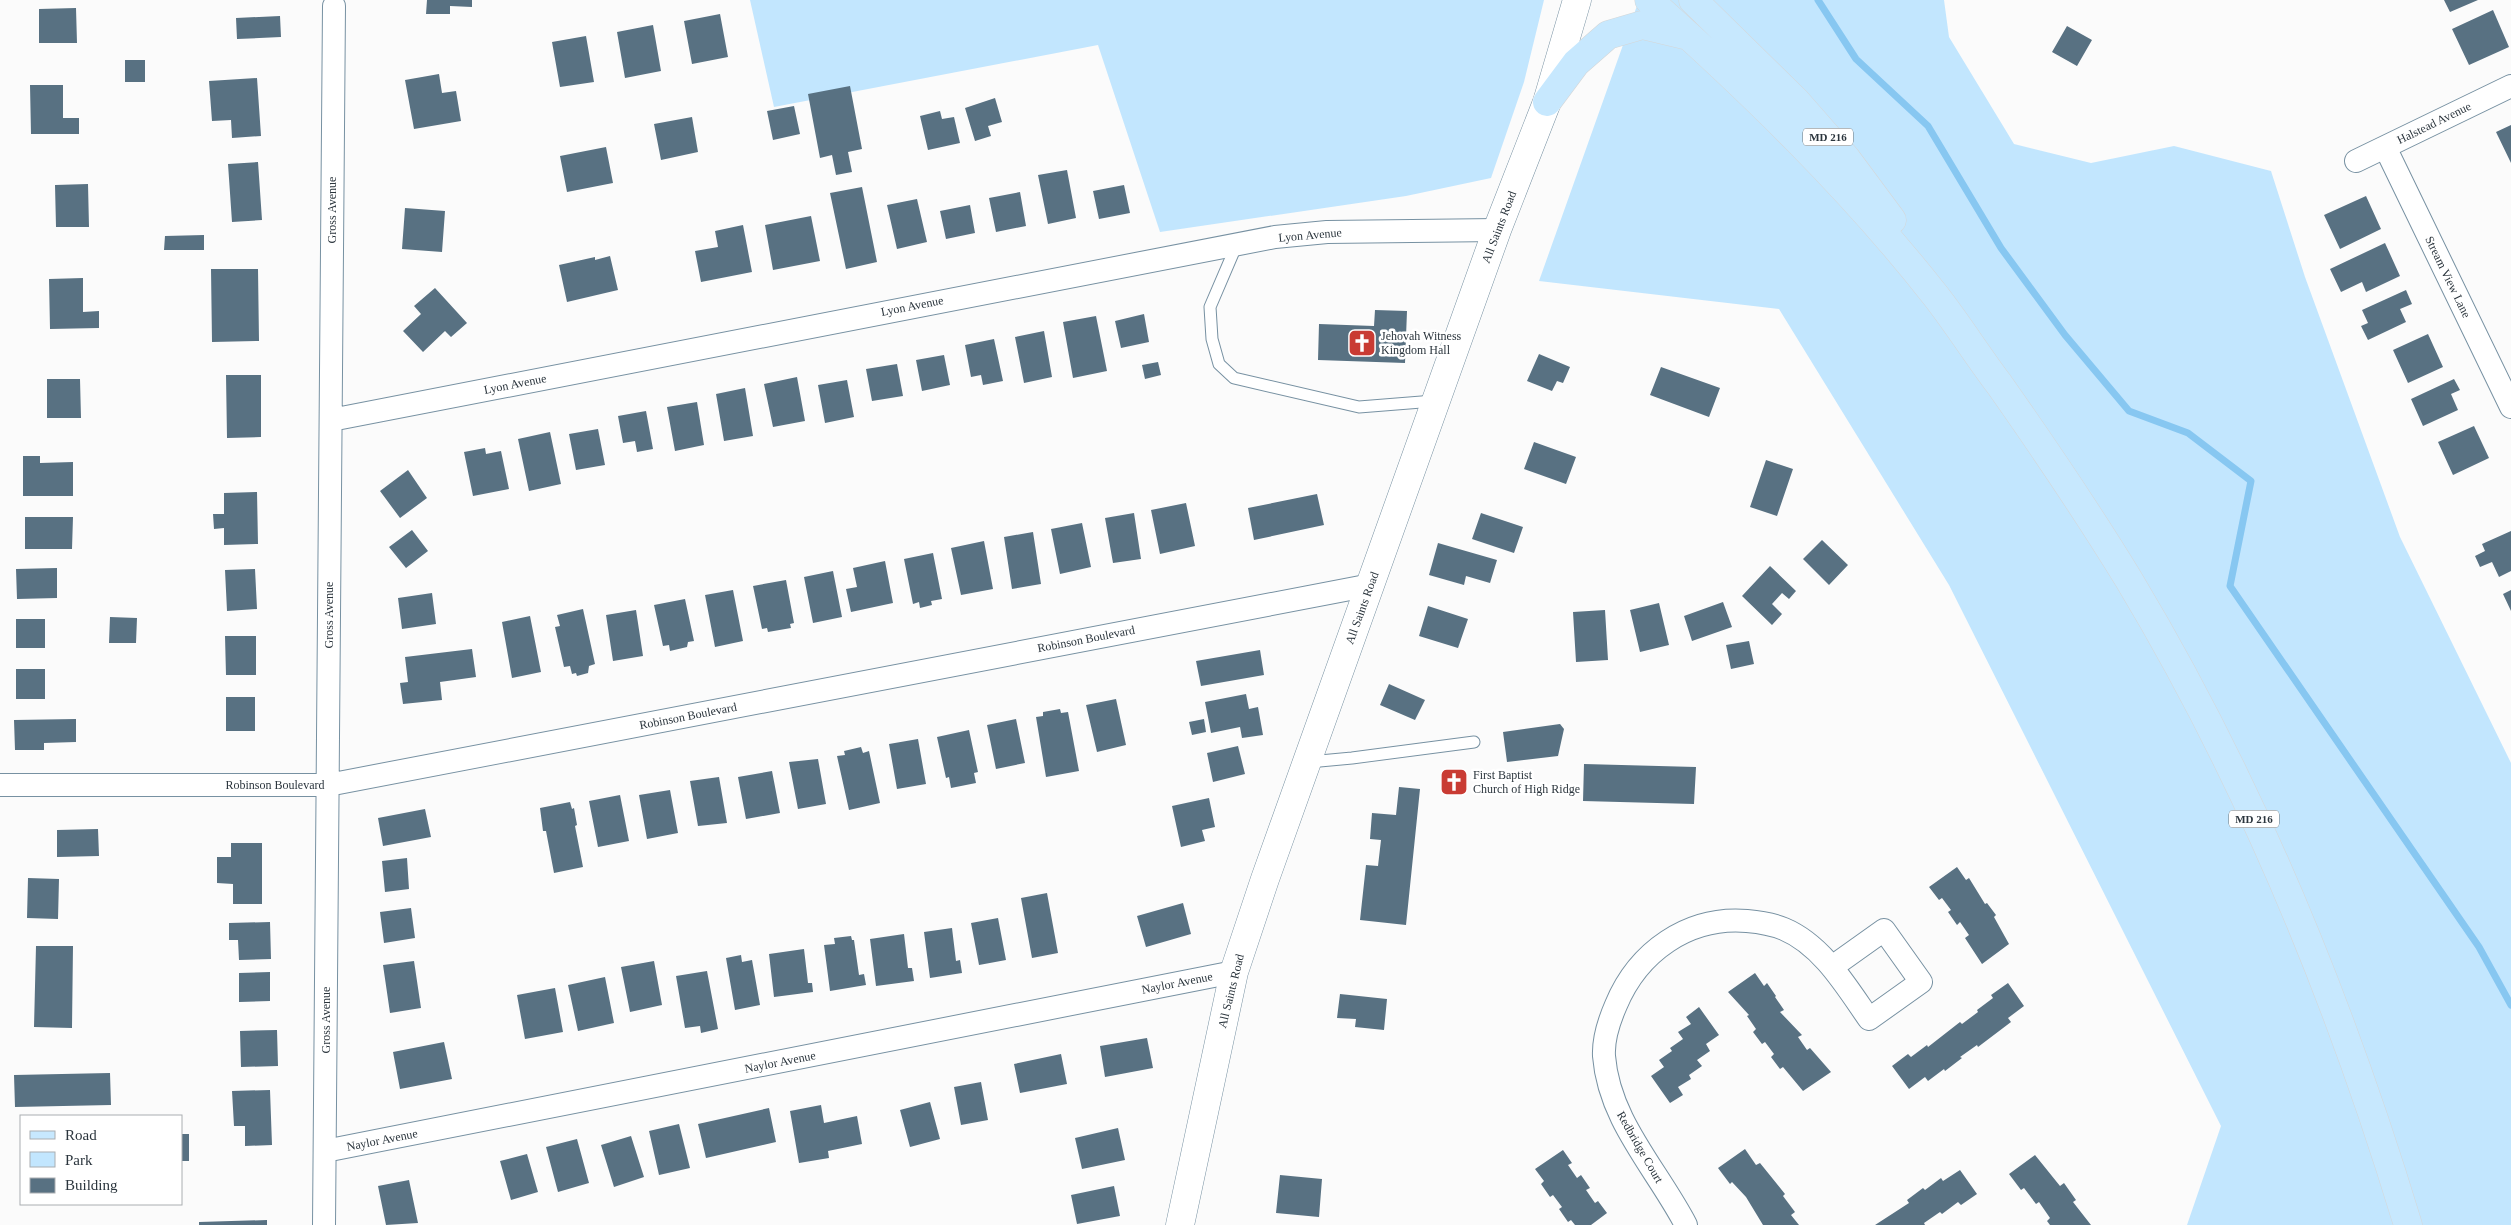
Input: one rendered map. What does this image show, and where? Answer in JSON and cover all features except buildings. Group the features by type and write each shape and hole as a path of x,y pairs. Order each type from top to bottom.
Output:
{"main road":[{"name":"MD 216","path":"1649,0 1815,156 1935,295 2069,485 2130,581 2196,701 2253,817 2312,952 2347,1038 2408,1225"},
{"name":"MD 216","path":"1693,0 1796,102 1846,158 1888,212 1935,295"},
{"path":"1709,0 1796,102"},
{"path":"1547,102 1576,63 1608,35 1642,25 1689,36"}],"street":[{"name":"All Saints Road","path":"1180,1225 1234,972 1436,401 1547,102 1577,0"},
{"name":"Gross Avenue","path":"324,1225 334,6"},
{"name":"Halstead Avenue","path":"2356,161 2511,86"},
{"name":"Stream View Lane","path":"2384,147 2511,407"},
{"name":"Lyon Avenue","path":"331,420 1238,244 1327,232 1498,230"},
{"name":"Robinson Boulevard","path":"0,785 328,785 1371,585"},
{"name":"Redbridge Court","path":"1686,1225 1627,1130 1611,1095 1604,1055 1608,1023 1622,989 1642,962 1672,937 1708,924 1734,920 1766,923 1784,928 1800,937 1832,967"},
{"name":"Naylor Avenue","path":"325,1152 1234,972"}],"lane":[{"path":"1238,244 1210,307 1212,339 1219,364 1234,378 1358,407 1436,401"},
{"path":"1307,762 1474,742"}],"green space":[{"path":"750,0 1544,0 1524,82 1491,178 1406,196 1160,232 1098,45 774,107"},
{"path":"1639,0 1944,0 1949,37 2014,144 2091,163 2174,146 2271,171 2305,277 2400,537 2511,763 2511,1225 2187,1225 2221,1126 1949,585 1779,309 1539,281"}],"waterway":[{"path":"1818,0 1856,59 1928,126 2001,248 2065,335 2129,411 2188,433 2251,481 2230,586 2479,947 2511,1005"}],"place":[{"name":"Jehovah Witness Kingdom Hall","path":"1362,343"},
{"name":"First Baptist Church of High Ridge","path":"1454,782"}]}
